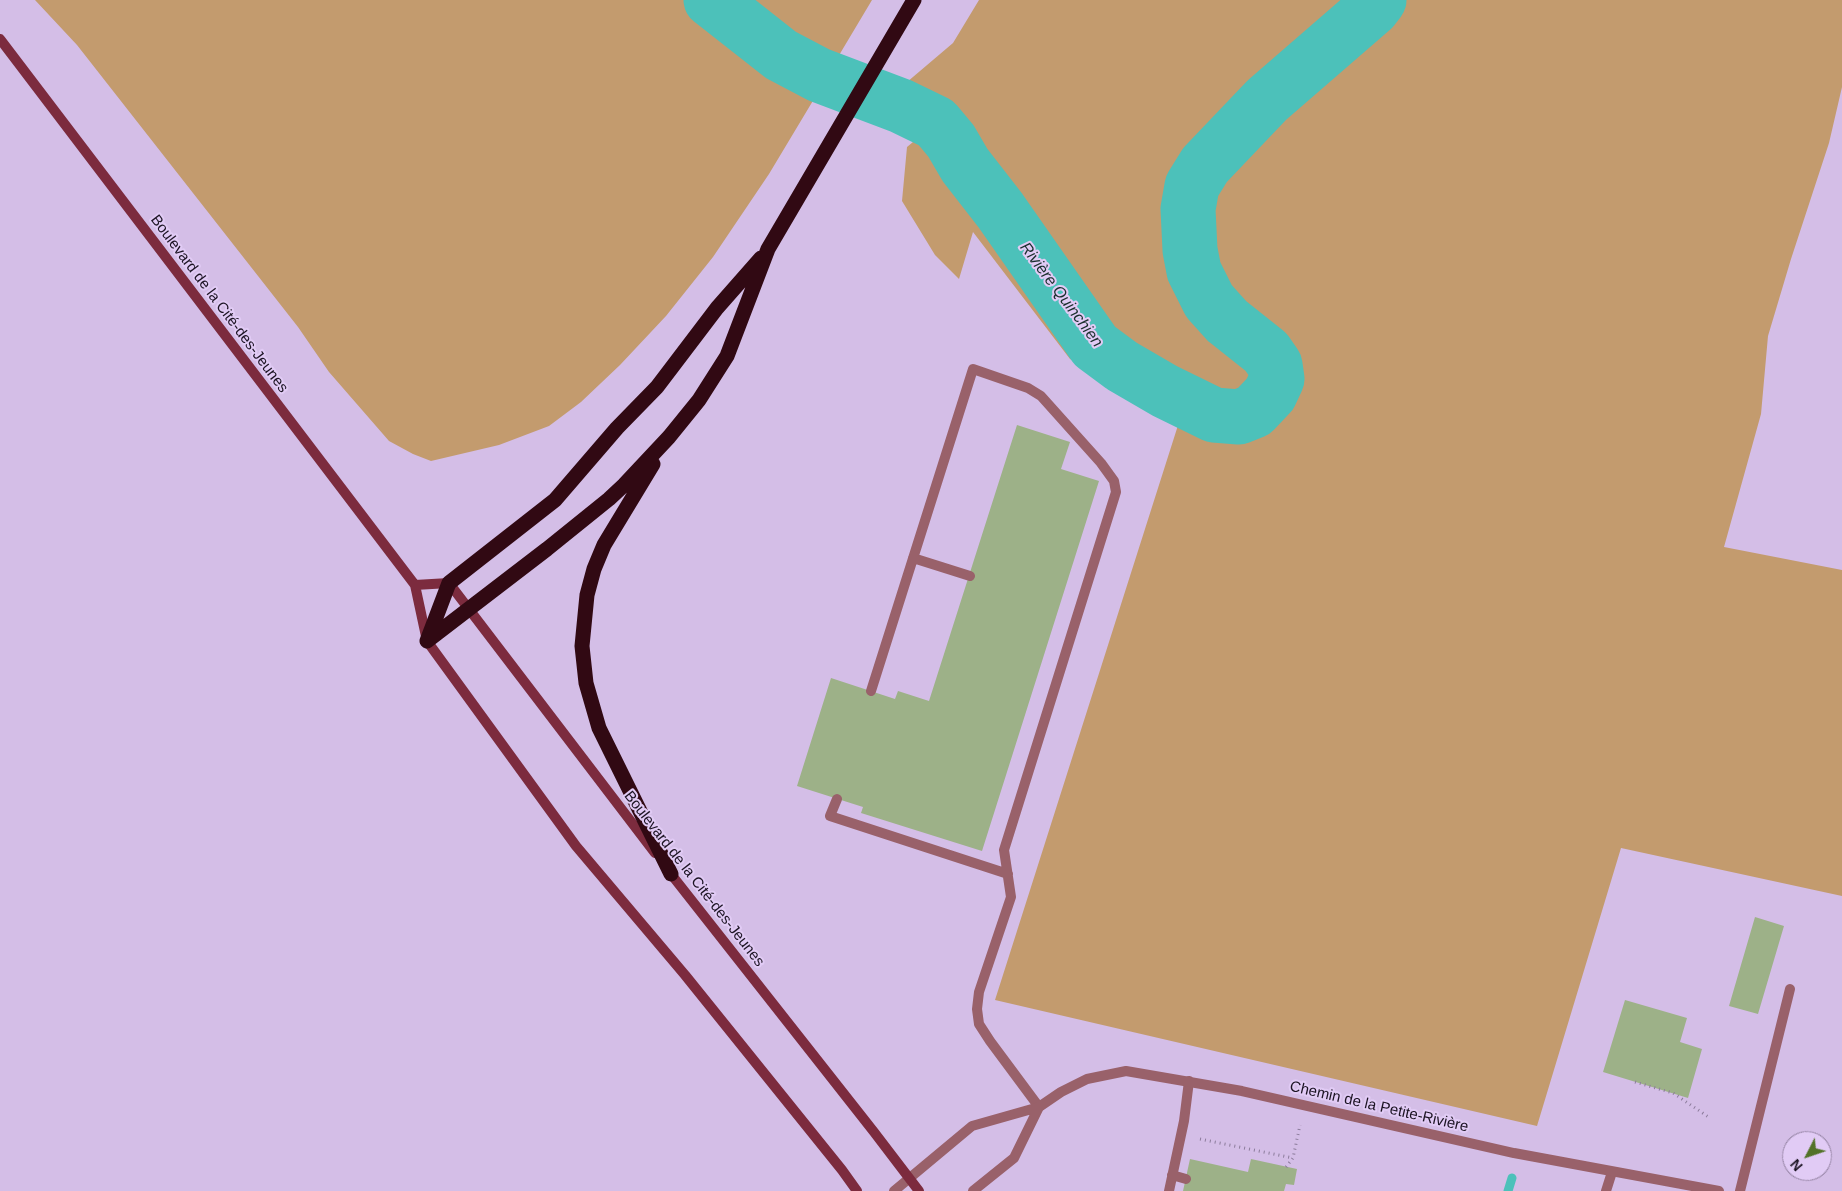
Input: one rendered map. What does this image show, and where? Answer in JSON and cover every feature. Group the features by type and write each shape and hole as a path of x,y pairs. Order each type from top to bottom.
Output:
{"highway":[{"path":"427,641 609,500 670,437 699,400 727,356 768,249 914,0"},
{"path":"427,641 449,583 555,500 617,428 657,387 717,308 768,249"},
{"path":"670,437 604,545 594,569 587,595 583,620 582,646 586,683 599,728 672,874"}],"main road":[{"name":"Boulevard de la Cité-des-Jeunes","path":"0,39 415,585"},
{"name":"Boulevard de la Cité-des-Jeunes","path":"449,583 568,741 919,1191"},
{"path":"449,583 415,585 427,641 576,846 691,982 857,1191"}],"street":[{"path":"871,691 973,369 1028,388 1041,396 1100,463 1114,481 1116,492 1004,850 1011,897 979,992 976,1009 979,1024 1039,1107"},
{"path":"913,558 970,576"},
{"path":"837,798 830,816 1008,874"},
{"path":"1740,1191 1790,989"},
{"name":"Chemin de la Petite-Rivière","path":"894,1191 972,1126 1039,1107 1061,1092 1087,1079 1126,1071 1242,1091 1514,1153 1719,1191"},
{"path":"1169,1191 1184,1121 1189,1082"},
{"name":"Chemin de la Petite-Rivière","path":"973,1191 1014,1158 1039,1107"},
{"path":"1606,1191 1612,1172"},
{"path":"1172,1175 1186,1179"}],"path":[{"path":"1636,1082 1673,1093 1710,1118"},
{"path":"1286,1167 1293,1158 1302,1119"},
{"path":"1218,1142 1293,1158"}],"shaded area":[{"path":"35,0 706,0 704,6 731,30 775,61 820,89 769,174 713,257 666,316 620,365 581,402 549,426 499,445 431,461 389,441 329,372 298,327 77,45"},
{"path":"739,0 872,0 835,62 779,41"},
{"path":"979,0 1842,0 1842,87 1829,143 1768,336 1761,414 1724,547 1842,570 1842,896 1621,848 1537,1126 995,1000 1180,419 1070,359 973,232 959,279 935,255 902,201 907,147 948,113 900,88 953,43"}],"building":[{"path":"1017,425 1070,442 1061,469 1099,481 982,851 861,813 863,807 797,786 831,678 895,699 898,691 929,701"},
{"path":"1755,917 1784,926 1758,1014 1729,1006"},
{"path":"1625,1000 1687,1018 1680,1042 1702,1049 1688,1098 1603,1072"},
{"path":"1190,1159 1248,1172 1251,1159 1297,1169 1294,1185 1286,1184 1284,1191 1183,1191"}],"waterway":[{"name":"Rivière Quinchien","path":"711,0 781,55 819,75 901,106 936,123 951,141 965,165 1000,210 1095,346 1122,366 1165,391 1214,415 1239,417 1254,411 1270,394 1277,379 1275,365 1266,352 1227,321 1209,301 1194,271 1190,250 1188,209 1192,186 1205,165 1267,100 1372,9 1379,0"},
{"path":"1508,1191 1512,1178"}]}
